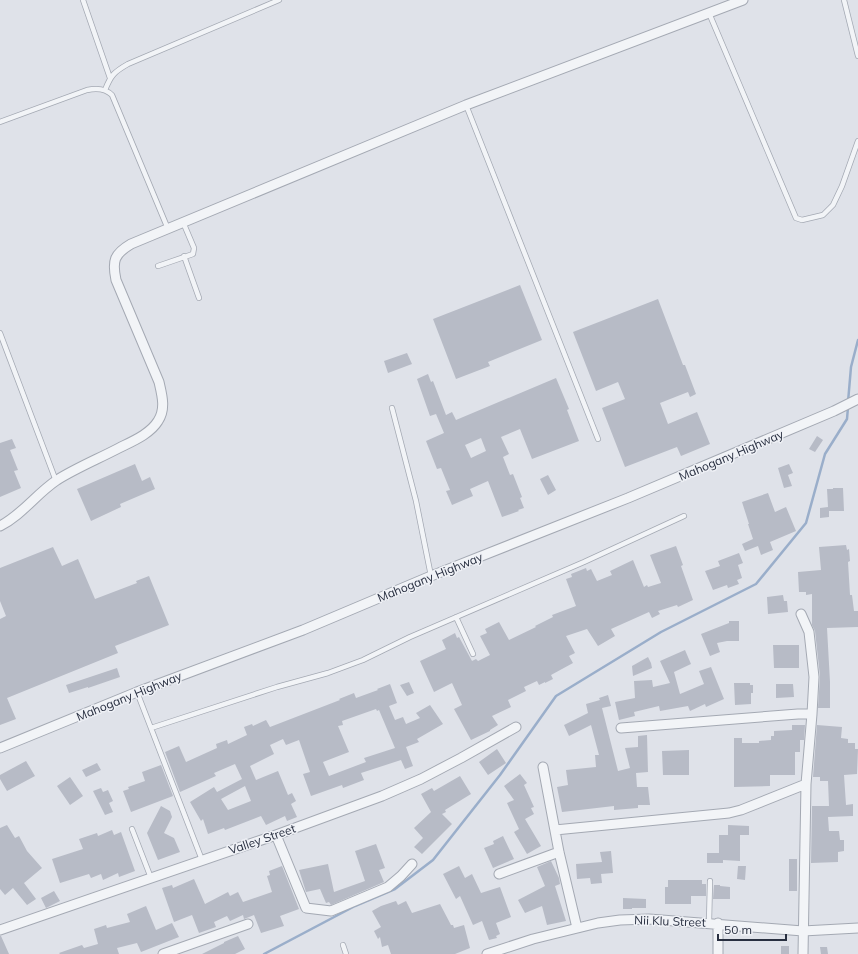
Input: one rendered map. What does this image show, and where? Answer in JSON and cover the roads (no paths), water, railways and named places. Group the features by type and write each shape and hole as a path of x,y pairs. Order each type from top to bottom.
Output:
{"street":[{"path":"0,526 12,520 56,481 140,438 159,420 163,409 163,396 116,280 114,260 122,249 183,222 466,105 709,13 726,3 743,0"},
{"name":"Mahogany Highway","path":"1,750 137,692 303,630 431,576 628,498 834,412 858,399"},
{"path":"801,614 809,632 813,670 812,714 806,784 803,954"},
{"path":"621,728 812,714"},
{"name":"Valley Street","path":"0,930 276,835 382,796 421,779 516,727"},
{"path":"543,767 559,852 577,928"},
{"path":"555,830 729,813 741,810 806,784"},
{"path":"276,835 306,908 312,910 331,912 388,886 401,876 412,864"},
{"path":"499,874 559,852"},
{"name":"Nii Klu Street","path":"487,954 533,939 598,923 620,920 649,919 803,930 858,928"},
{"path":"714,923 718,954"},
{"path":"162,954 248,924"}],"lane":[{"path":"83,0 110,78"},
{"path":"105,90 110,78 116,70 279,0"},
{"path":"844,0 858,56"},
{"path":"709,13 796,218 802,220 823,215 833,205 842,186 858,141"},
{"path":"0,122 87,90 100,88 112,94 168,229"},
{"path":"466,105 598,439"},
{"path":"158,266 193,254 194,248 183,222"},
{"path":"184,256 199,298"},
{"path":"0,333 56,481"},
{"path":"392,408 416,501 431,576"},
{"path":"151,728 277,687 328,673 363,660 410,637 584,562 684,516"},
{"path":"456,617 473,654"},
{"path":"137,692 202,860"},
{"path":"132,828 151,878"},
{"path":"710,881 714,923"},
{"path":"343,945 346,954"}],"waterway":[{"path":"848,402 851,367 858,340"},
{"path":"264,954 355,906 395,889 433,860 500,775 556,696 661,632 756,584 806,523 825,454 847,419 848,407"}]}
